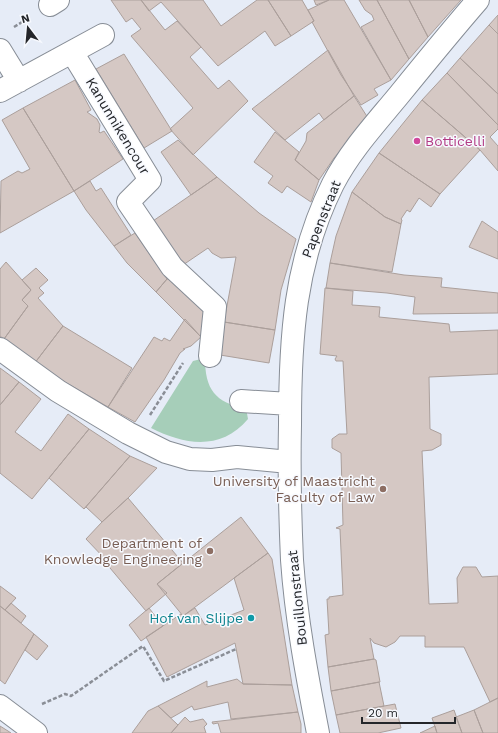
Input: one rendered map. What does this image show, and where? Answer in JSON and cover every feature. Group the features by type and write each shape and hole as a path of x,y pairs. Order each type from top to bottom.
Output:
{"street":[{"name":"Papenstraat","path":"289,462 292,335 299,279 311,239 326,200 348,160 448,34 478,0"},
{"path":"0,91 103,35"},
{"path":"0,50 19,81"},
{"name":"Kanunnikencour","path":"72,52 150,180 128,202 172,267 216,307 210,356"},
{"path":"0,349 58,391 136,437 166,452 190,459 212,460 237,457 289,462"},
{"path":"241,401 290,404"},
{"name":"Bouillonstraat","path":"289,462 292,561 298,615 318,733"},
{"path":"0,706 36,733"}],"path":[{"path":"12,28 54,3"},
{"path":"136,437 185,360"},
{"path":"41,704 65,694 71,696 143,646 164,681 236,649"}],"green space":[{"path":"205,358 207,378 214,393 219,398 235,406 246,408 248,419 226,436 202,442 177,438 151,428 193,361"}],"building":[{"path":"111,0 141,0 165,30 177,21 201,47 190,57 218,89 229,80 248,101 193,155 170,129 193,108 131,36 141,29 132,18 126,22"},
{"path":"141,0 203,0 221,26 257,0 268,0 291,36 275,46 265,31 218,66 161,2 149,11"},
{"path":"268,0 302,0 314,21 291,36"},
{"path":"314,0 329,0 316,5"},
{"path":"329,0 344,0 391,80 374,89 378,95 361,105 341,75 312,22 314,21 308,10"},
{"path":"359,0 377,0 409,59 391,80 361,27 374,20 372,15 365,10"},
{"path":"377,0 409,0 428,37 409,59"},
{"path":"409,0 461,0 428,37"},
{"path":"498,15 498,34 489,25"},
{"path":"489,25 498,34 498,94 460,58"},
{"path":"328,50 354,96 324,120 319,113 285,140 252,109"},
{"path":"124,54 172,131 144,148 96,69"},
{"path":"460,58 498,94 498,125 447,73"},
{"path":"447,73 498,125 498,129 490,137 498,146 498,171 480,150 422,100"},
{"path":"75,80 91,110 87,112 97,119 100,125 99,132 104,131 123,159 74,191 23,108"},
{"path":"354,96 368,118 334,158 319,180 295,160 306,141 307,133"},
{"path":"422,100 480,150 440,194 379,153"},
{"path":"23,108 74,191 0,233 1,181 18,171 22,173 30,169 2,120"},
{"path":"275,132 299,152 295,160 319,180 311,202 287,186 282,193 268,183 273,176 254,162"},
{"path":"178,140 217,177 191,195 161,152"},
{"path":"379,153 440,194 431,207 419,198 410,212 407,210 401,219 401,224 385,217 352,192"},
{"path":"217,177 259,213 296,239 281,290 275,330 224,322 236,257 221,258 212,253 208,248 180,267 150,223"},
{"path":"90,181 96,191 101,188 131,235 114,246 86,210 74,191"},
{"path":"352,192 385,217 401,224 392,272 330,263 336,236"},
{"path":"482,221 498,232 498,259 469,247"},
{"path":"135,233 167,279 156,292 127,263 114,246"},
{"path":"6,262 31,290 22,300 28,306 4,339 0,336 0,269"},
{"path":"330,263 404,275 442,278 441,287 498,293 498,313 413,314 415,297 326,288"},
{"path":"36,268 48,280 39,288 44,293 38,298 63,326 34,364 4,339 28,306 22,300 31,290 22,280"},
{"path":"167,279 169,279 203,309 207,328 201,337 156,292"},
{"name":"University of Maastricht Faculty of Law","path":"325,288 353,291 352,305 380,307 379,317 449,324 450,332 498,330 498,374 429,377 430,429 441,434 441,445 432,450 422,451 429,604 458,603 457,578 463,567 476,567 482,577 498,576 498,698 490,702 464,647 425,647 425,636 400,636 395,642 386,647 374,643 370,638 374,659 328,667 325,635 329,634 327,599 329,599 329,597 343,595 340,529 336,528 343,525 341,453 332,448 332,439 339,434 347,434 343,361 336,361 335,359 337,356 320,354"},
{"path":"185,319 201,337 191,346 183,349 185,349 180,353 164,380 135,422 108,407 154,337 162,341 164,338 170,341"},
{"path":"224,322 275,330 269,363 220,355"},
{"path":"63,326 132,368 108,407 34,364"},
{"path":"0,368 19,382 0,405"},
{"path":"19,382 41,399 15,432 41,451 68,414 89,429 32,499 0,473 0,405"},
{"path":"89,429 130,456 84,509 49,478"},
{"path":"130,456 157,468 102,522 86,507 84,509"},
{"path":"128,498 183,563 157,584 167,593 146,611 105,562 107,561 86,539"},
{"path":"241,517 268,553 183,616 157,584"},
{"name":"Hof van Slijpe","path":"268,553 272,559 292,685 243,684 235,643 167,677 146,637 181,614 183,616 195,608 205,625 244,610 234,578"},
{"path":"0,586 16,598 5,610 0,606"},
{"path":"11,603 26,616 21,623 5,610"},
{"path":"0,606 34,634 5,684 0,680"},
{"path":"149,608 163,626 141,641 129,625"},
{"path":"34,634 48,646 37,660 25,650"},
{"path":"374,659 376,660 380,682 331,691 328,667"},
{"path":"237,679 243,684 292,685 298,712 231,719 228,702 194,710 192,706 171,718 158,706 207,681 207,687"},
{"path":"379,682 384,706 336,715 331,691"},
{"path":"498,698 498,733 483,733 474,710"},
{"path":"395,704 401,728 378,733 340,733 336,715"},
{"path":"158,706 178,725 171,733 132,733 148,711"},
{"path":"454,710 462,733 437,733 432,718"},
{"path":"474,710 483,733 462,733 456,717"},
{"path":"298,712 301,724 301,733 221,733 218,723 213,724 212,722"},
{"path":"185,717 190,722 203,719 207,724 204,727 206,733 171,733"},
{"path":"0,726 8,731 11,733 0,733"},
{"path":"435,726 437,733 420,733"}],"place":[{"name":"Botticelli","path":"417,141"},
{"name":"University of Maastricht Faculty of Law","path":"383,489"},
{"name":"Department of Knowledge Engineering","path":"210,551"},
{"name":"Hof van Slijpe","path":"251,618"}]}
